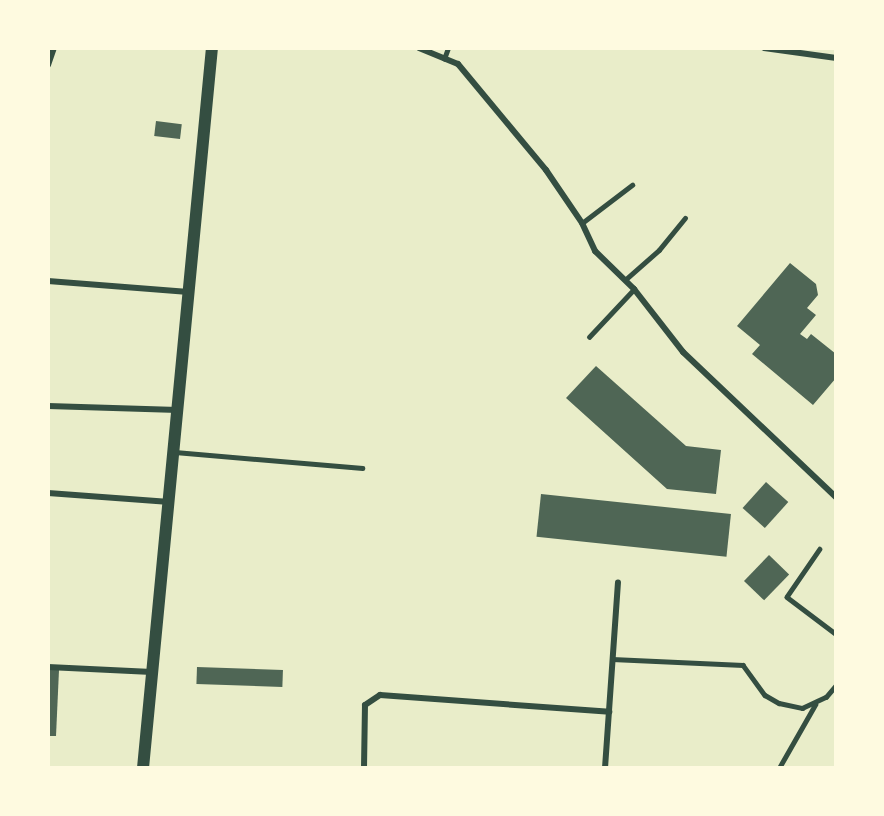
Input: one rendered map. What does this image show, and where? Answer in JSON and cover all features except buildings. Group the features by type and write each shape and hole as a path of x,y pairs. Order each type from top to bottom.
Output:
{"main road":[{"path":"143,768 171,502 212,48"}],"street":[{"path":"48,65 54,48"},
{"path":"419,48 458,64 546,170 582,223 595,251 634,289 683,352 836,497"},
{"path":"764,48 834,58 832,48"},
{"path":"48,280 189,292"},
{"path":"48,406 179,410"},
{"path":"48,493 171,502"},
{"path":"605,768 618,582"},
{"path":"48,668 152,672"},
{"path":"364,768 365,705 380,694 609,712"}],"lane":[{"path":"444,58 448,48"},
{"path":"582,223 632,185"},
{"path":"625,280 659,250 685,218"},
{"path":"589,337 634,289"},
{"path":"175,452 362,468"},
{"path":"819,549 787,597 836,634"},
{"path":"612,659 743,665 765,695 779,703 802,708 815,705"},
{"path":"779,768 815,705 836,685"}]}
